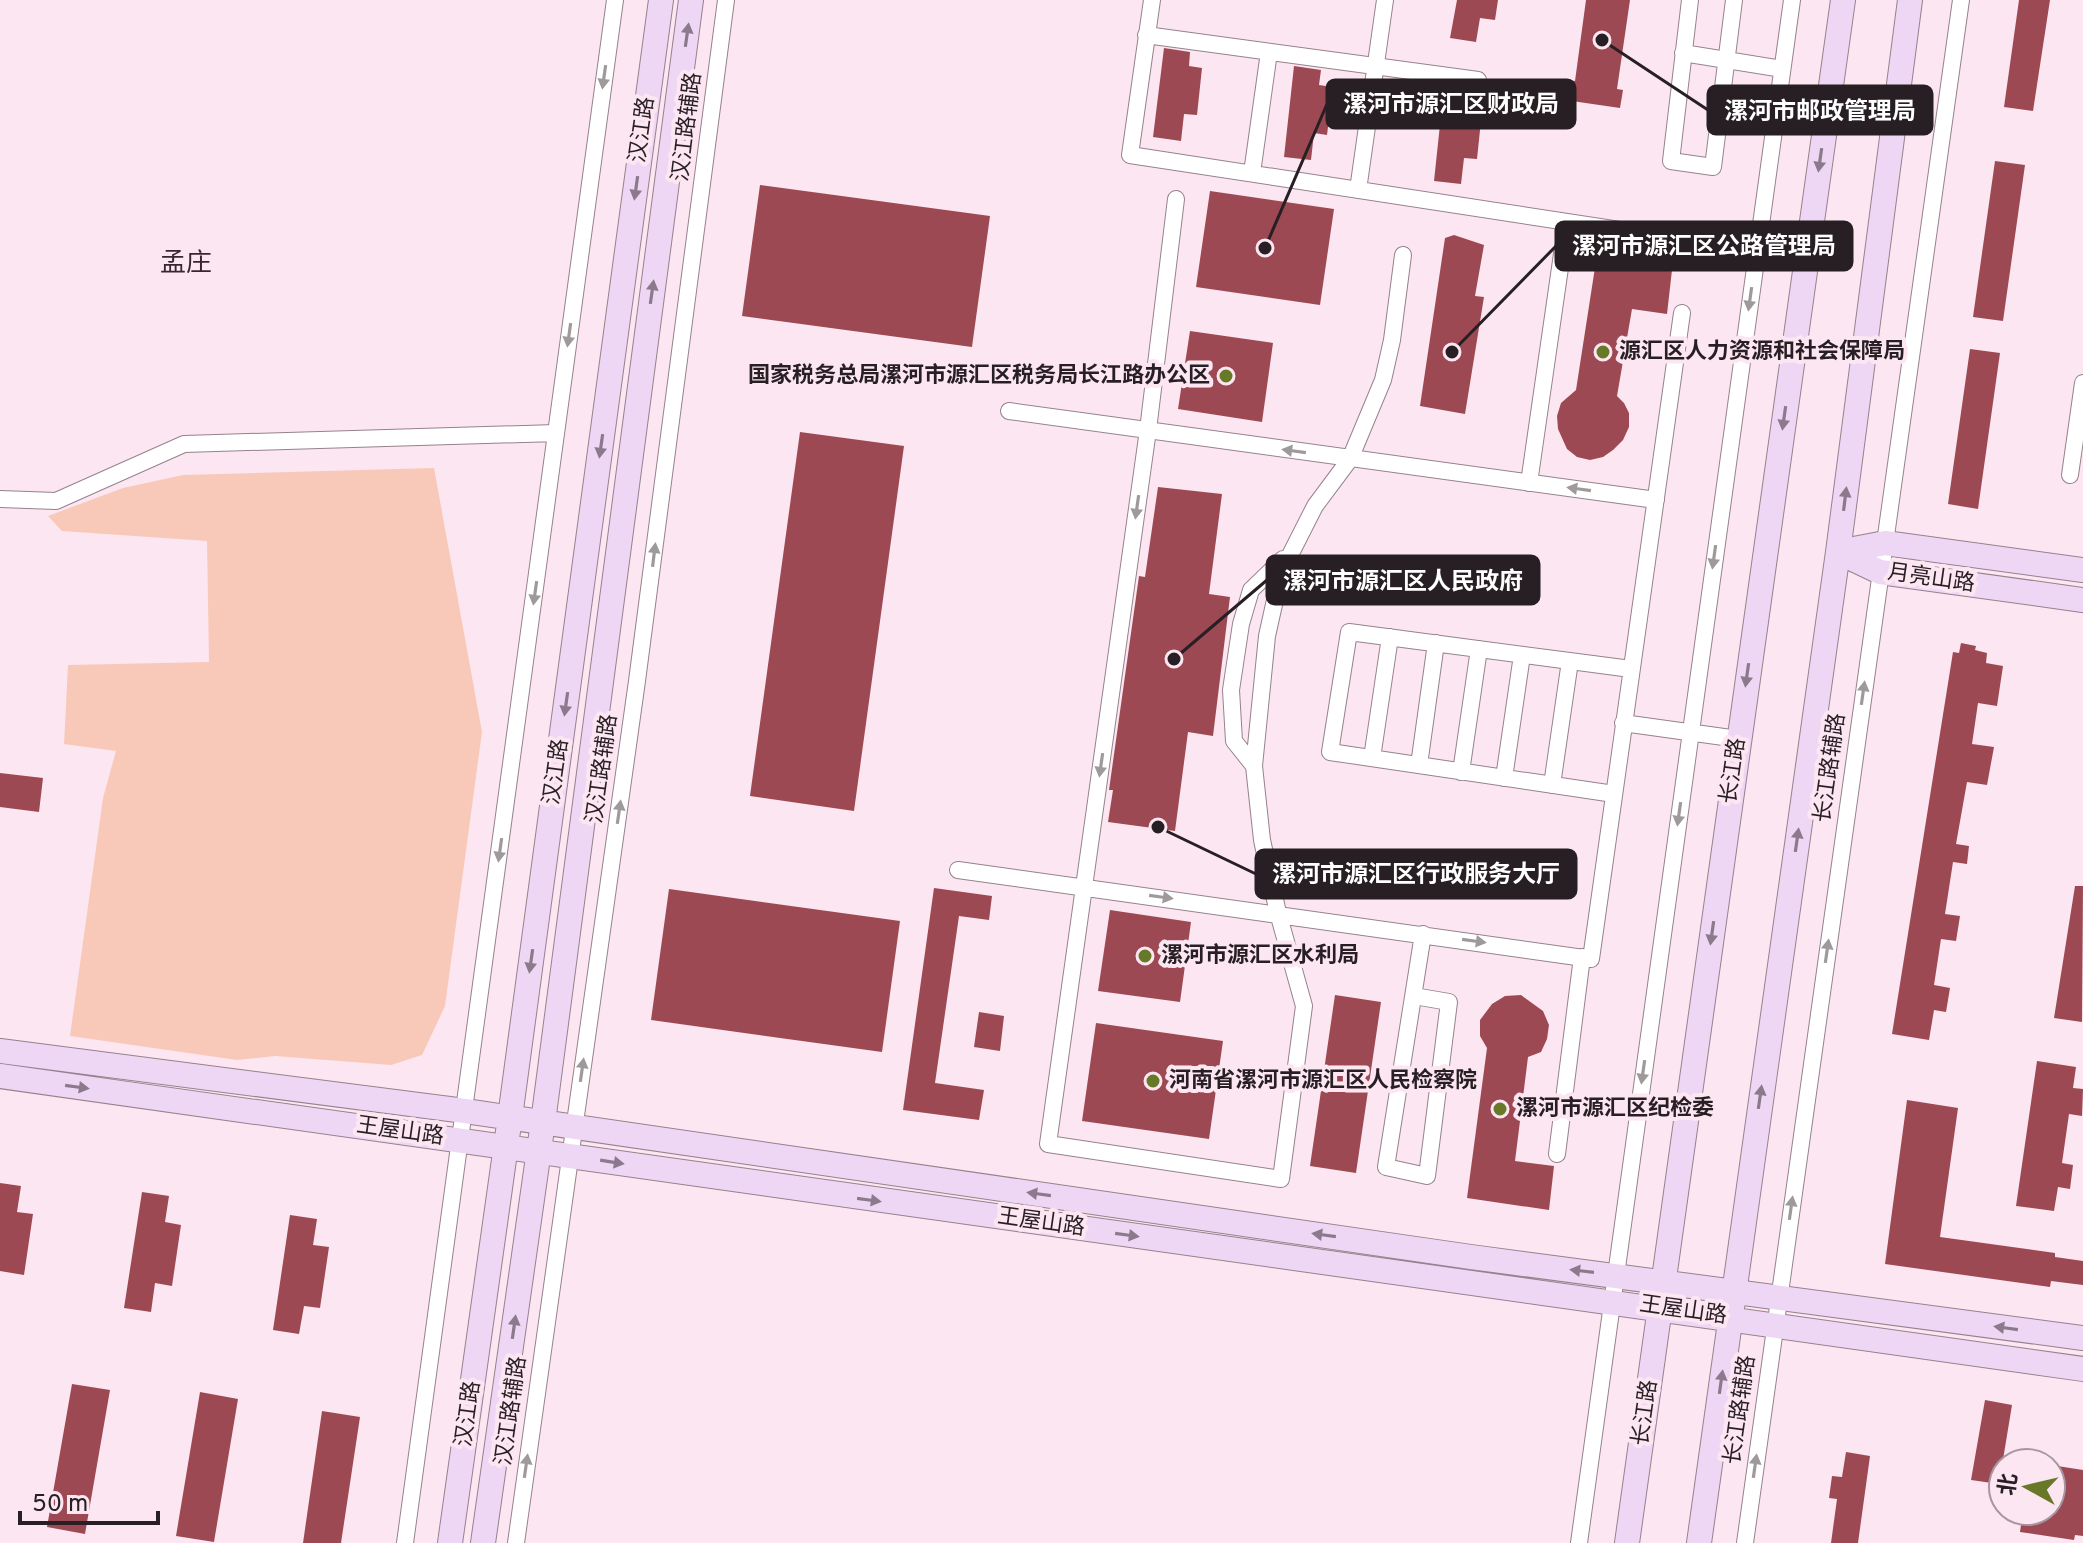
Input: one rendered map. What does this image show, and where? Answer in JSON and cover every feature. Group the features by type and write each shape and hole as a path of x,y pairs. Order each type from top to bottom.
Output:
{"street":[{"path":"405,1543 615,0"},
{"name":"汉江路","path":"450,1543 661,0"},
{"name":"汉江路","path":"483,1543 543,1122 691,0"},
{"name":"汉江路辅路","path":"516,1543 637,681 726,0"},
{"path":"1152,0 1130,155 1757,251"},
{"path":"1358,190 1385,0"},
{"path":"1690,0 1671,161 1713,167 1734,0"},
{"path":"1579,1543 1792,0"},
{"name":"长江路","path":"1627,1543 1843,0"},
{"path":"1699,1543 1838,552 1910,0"},
{"name":"长江路辅路","path":"1745,1543 1961,0"},
{"path":"1146,35 1478,80"},
{"path":"1252,173 1269,52"},
{"path":"1683,53 1782,69"},
{"path":"1176,199 1148,430 1048,1144 1281,1179 1304,1006 1262,840 1254,766 1267,636 1281,573 1315,506 1350,459 1383,380 1392,340 1403,255"},
{"path":"1529,483 1563,247"},
{"path":"958,870 1591,959 1682,313"},
{"path":"2070,475 2083,383"},
{"path":"1009,411 1656,500"},
{"path":"0,499 56,501 184,444 556,433"},
{"name":"月亮山路","path":"1838,552 1885,543 2083,570"},
{"path":"1254,766 1234,741 1231,690 1241,624 1251,590 1292,551"},
{"name":"月亮山路","path":"1838,552 1880,572 2083,600"},
{"path":"1614,794 1330,752 1349,632 1631,669"},
{"path":"1372,758 1390,637"},
{"path":"1419,765 1436,643"},
{"path":"1461,772 1479,649"},
{"path":"1504,778 1522,655"},
{"path":"1552,785 1570,661"},
{"path":"1623,723 1738,739"},
{"path":"1414,996 1449,1002 1427,1176 1386,1167 1423,934"},
{"path":"1557,1154 1582,957"},
{"name":"王屋山路","path":"0,1051 510,1117 1455,1254 2083,1338"},
{"name":"王屋山路","path":"0,1076 2083,1369"}],"shaded area":[{"path":"434,468 482,732 445,1006 422,1055 391,1065 275,1056 237,1060 70,1036 103,798 116,751 64,744 68,665 209,662 207,541 62,531 48,516 123,488 183,475"}],"building":[{"path":"1457,0 1498,0 1495,20 1480,18 1476,42 1450,38"},
{"path":"1586,0 1630,0 1617,89 1623,90 1620,108 1565,100 1568,80 1575,81"},
{"path":"2019,0 2050,0 2033,111 2004,107"},
{"path":"1164,48 1190,52 1189,66 1202,68 1197,115 1184,114 1181,141 1153,137"},
{"path":"1294,66 1321,70 1319,85 1333,87 1327,135 1314,133 1311,160 1284,157"},
{"path":"1444,87 1471,90 1469,110 1482,111 1477,159 1464,158 1461,184 1434,181"},
{"path":"1995,161 2025,165 2003,321 1973,317"},
{"path":"760,185 990,216 972,347 742,316"},
{"path":"1210,191 1334,209 1320,305 1196,287"},
{"path":"1454,235 1484,245 1475,296 1484,297 1465,414 1420,406 1445,238"},
{"name":"源汇区人力资源和社会保障局","path":"1596,261 1672,270 1667,314 1632,309 1617,396 1629,413 1629,427 1623,440 1613,450 1603,457 1590,460 1577,457 1567,449 1558,429 1557,416 1561,403 1576,390"},
{"name":"国家税务总局漯河市源汇区税务局长江路办公区","path":"1190,331 1273,343 1262,422 1178,409"},
{"path":"1970,349 2000,353 1978,509 1948,504"},
{"path":"800,432 904,446 854,811 750,796"},
{"path":"1158,487 1222,494 1209,594 1230,597 1213,736 1188,732 1175,831 1108,822 1113,790 1109,790 1139,576 1145,577"},
{"path":"1961,643 1976,646 1975,650 1987,653 1986,663 2003,666 1997,706 1978,703 1972,744 1994,747 1987,785 1967,782 1956,844 1969,846 1967,864 1953,862 1945,914 1960,916 1956,941 1941,939 1934,985 1950,988 1946,1012 1934,1010 1929,1040 1892,1034 1953,652 1959,653"},
{"path":"0,773 43,778 39,812 0,807"},
{"path":"2075,886 2083,886 2082,1022 2054,1018"},
{"path":"934,888 992,896 989,920 959,916 935,1083 984,1090 979,1120 903,1110"},
{"path":"669,889 900,921 882,1052 651,1020"},
{"name":"漯河市源汇区水利局","path":"1110,910 1191,922 1180,1002 1098,991"},
{"path":"1335,995 1381,1002 1356,1173 1310,1166"},
{"name":"漯河市源汇区纪检委","path":"1521,995 1543,1011 1549,1025 1541,1052 1528,1057 1515,1161 1554,1166 1549,1210 1467,1198 1487,1048 1480,1036 1480,1020 1492,1004 1505,996"},
{"path":"979,1012 1004,1016 1000,1051 974,1047"},
{"name":"河南省漯河市源汇区人民检察院","path":"1096,1023 1223,1041 1209,1139 1082,1121"},
{"path":"2037,1061 2076,1067 2073,1088 2083,1089 2082,1116 2069,1114 2062,1163 2073,1165 2070,1189 2058,1187 2054,1211 2016,1206"},
{"path":"1907,1100 1958,1108 1940,1237 2055,1253 2055,1257 2083,1261 2083,1285 2051,1281 2050,1287 1885,1264"},
{"path":"0,1183 21,1186 17,1212 33,1214 24,1275 0,1271"},
{"path":"142,1192 169,1196 165,1222 181,1225 172,1286 155,1283 151,1312 124,1308"},
{"path":"290,1215 317,1219 313,1245 329,1247 320,1308 304,1306 299,1334 273,1330"},
{"path":"72,1384 110,1390 85,1534 47,1527"},
{"path":"200,1392 238,1399 214,1542 176,1536"},
{"path":"1985,1400 2012,1405 2005,1447 1987,1447 1987,1482 1971,1480"},
{"path":"322,1411 360,1417 341,1543 303,1543"},
{"path":"1846,1452 1870,1456 1858,1543 1831,1543 1837,1499 1829,1498 1832,1476 1842,1477"},
{"path":"2067,1468 2083,1470 2083,1536 2075,1535 2074,1540 2020,1532 2021,1527 2067,1527"}],"place":[{"name":"漯河市邮政管理局","path":"1602,40"},
{"name":"漯河市源汇区财政局","path":"1265,248"},
{"name":"漯河市源汇区公路管理局","path":"1452,352"},
{"name":"源汇区人力资源和社会保障局","path":"1603,352"},
{"name":"国家税务总局漯河市源汇区税务局长江路办公区","path":"1226,376"},
{"name":"漯河市源汇区人民政府","path":"1174,659"},
{"name":"漯河市源汇区行政服务大厅","path":"1158,827"},
{"name":"漯河市源汇区水利局","path":"1145,956"},
{"name":"河南省漯河市源汇区人民检察院","path":"1153,1081"},
{"name":"漯河市源汇区纪检委","path":"1500,1109"}],"district":[{"name":"孟庄","path":"186,264"}]}
